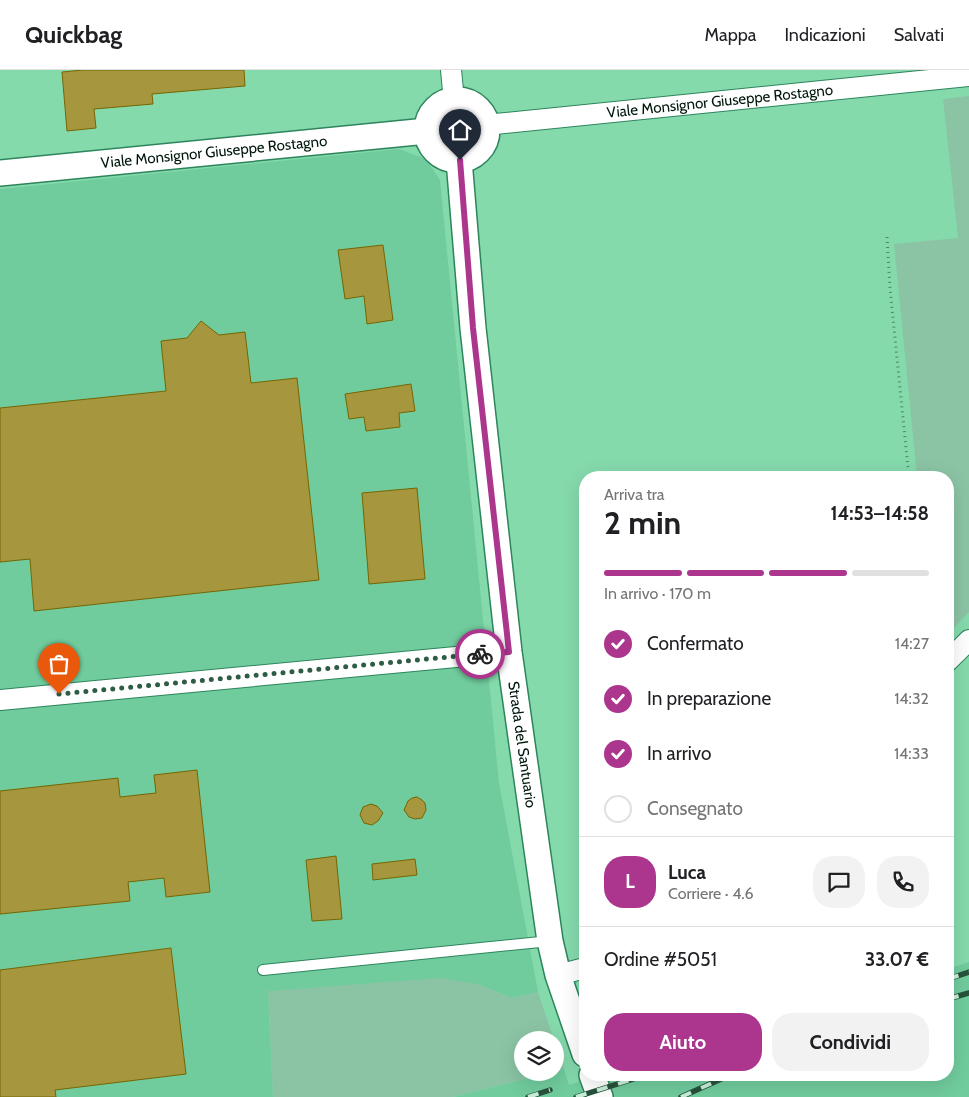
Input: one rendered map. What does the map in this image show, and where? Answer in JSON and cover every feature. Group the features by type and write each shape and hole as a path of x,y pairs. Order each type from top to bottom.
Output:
{"street":[{"path":"451,70 454,101"},
{"name":"Viale Monsignor Giuseppe Rostagno","path":"486,125 959,75"},
{"path":"454,101 471,104 478,109 486,125 486,135 483,144 469,158 460,160 441,156 433,149 427,131 428,122 432,114 445,103 454,101"},
{"name":"Viale Monsignor Giuseppe Rostagno","path":"0,173 427,131"},
{"name":"Strada del Santuario","path":"460,160 473,328 509,652 550,941 558,975 579,1036"},
{"path":"954,655 969,640"},
{"path":"0,700 509,652"},
{"path":"558,975 579,970"},
{"path":"594,1081 600,1097"}],"lane":[{"path":"263,970 550,941"}],"path":[{"path":"887,237 890,288 908,471"}],"shaded area":[{"path":"969,96 969,612 954,628 954,471 916,471 894,244 958,238 943,99"},
{"path":"399,149 426,159 440,180 499,783 538,992 512,998 478,984 268,992 273,1097 0,1097 0,189"},
{"path":"969,962 969,1097 453,1097 517,1081 564,1081 564,1069 569,1085 581,1081 954,1081 954,967"},
{"path":"441,978 478,984 512,998 538,992 551,1031 514,1031 514,1081 517,1081 453,1097 273,1097 268,991"}],"building":[{"path":"83,70 244,70 245,86 152,94 153,104 94,109 96,128 67,131 62,72"},
{"path":"383,245 393,320 367,324 364,296 345,299 338,250"},
{"path":"201,321 219,335 245,332 251,383 297,378 319,580 34,611 30,559 0,562 0,408 166,391 161,341 187,338"},
{"path":"411,384 415,411 399,413 400,427 366,431 364,417 349,419 345,394"},
{"path":"417,488 425,579 369,584 362,493"},
{"path":"197,770 210,892 166,897 164,878 128,882 130,901 0,914 0,791 118,778 120,797 156,793 154,775"},
{"path":"417,797 425,803 426,810 422,818 415,819 409,817 404,810 408,801"},
{"path":"371,804 377,806 383,813 378,821 372,825 364,823 360,815 363,807"},
{"path":"336,856 342,919 312,921 306,860"},
{"path":"415,859 417,875 373,880 372,864"},
{"path":"171,948 186,1074 55,1090 56,1097 0,1097 0,970"}],"railway":[{"path":"954,977 969,972"},
{"path":"954,997 969,993"},
{"path":"576,1097 627,1081"},
{"path":"681,1097 717,1081"},
{"path":"528,1097 550,1090"}],"way so far":[{"path":"59,694 480,654"}],"route":[{"path":"460,160 473,328 509,652 480,654"}]}
